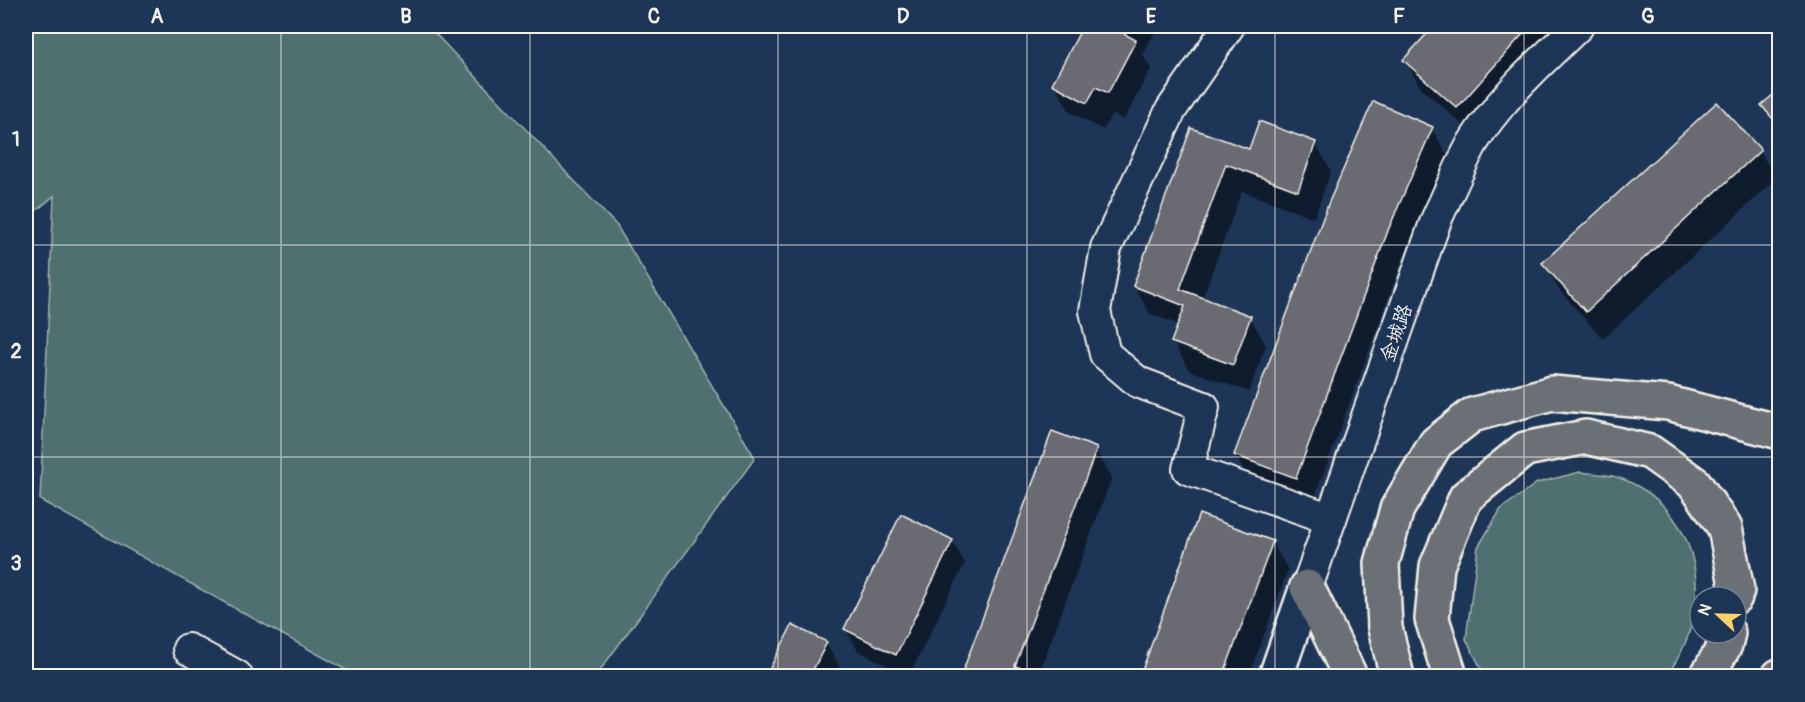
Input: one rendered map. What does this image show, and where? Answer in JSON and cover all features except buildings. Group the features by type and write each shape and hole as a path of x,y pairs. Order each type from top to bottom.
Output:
{"main road":[{"path":"1397,676 1385,628 1382,563 1397,509 1436,443 1472,415 1552,393 1668,403 1779,432"},
{"path":"1450,676 1432,619 1437,566 1466,497 1525,449 1586,437 1650,452 1695,484 1725,528 1736,585"},
{"path":"1307,587 1350,676"},
{"path":"1707,676 1725,645"}],"street":[{"path":"1229,26 1171,110 1106,248 1095,311 1105,354 1138,382 1204,407 1188,469 1331,519"},
{"name":"金城路","path":"1276,676 1436,220 1473,143 1522,81 1578,26"},
{"path":"188,649 237,676"}],"green space":[{"path":"26,26 428,26 617,226 755,458 596,676 357,676 40,500 54,196 26,219"},
{"path":"1580,472 1609,475 1625,480 1652,496 1672,516 1686,540 1694,567 1695,585 1688,585 1688,634 1682,651 1666,676 1485,676 1466,639 1478,547 1501,509 1537,483"}]}
